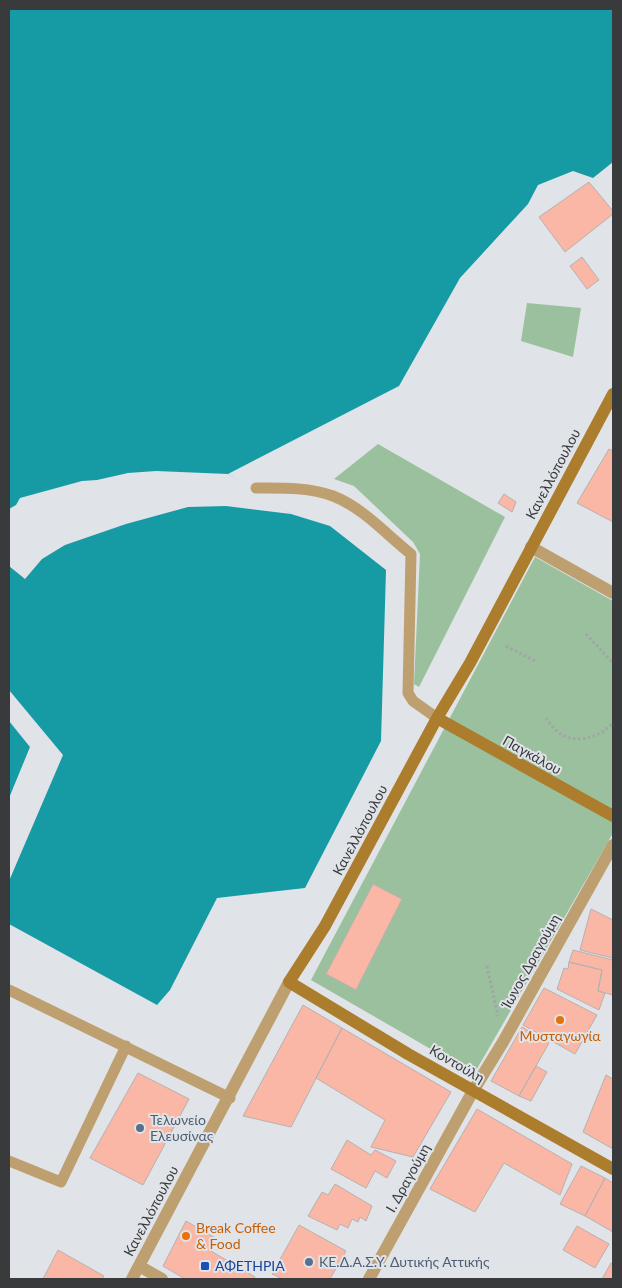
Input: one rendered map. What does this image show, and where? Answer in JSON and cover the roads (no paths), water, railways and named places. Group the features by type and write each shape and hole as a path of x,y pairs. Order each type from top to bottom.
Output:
{"main road":[{"name":"Κανελλόπουλου","path":"289,982 325,926 437,718 470,663 613,394"},
{"name":"Παγκάλου","path":"437,718 613,816"},
{"name":"Κοντούλη","path":"289,982 474,1091 613,1169"}],"street":[{"path":"531,547 613,593"},
{"name":"Ίωνος Δραγούμη","path":"474,1091 504,1042 613,845"},
{"name":"Κανελλόπουλου","path":"132,1279 230,1098 289,982"},
{"name":"Ι. Δραγούμη","path":"369,1279 474,1091"},
{"path":"139,1266 162,1279"}],"lane":[{"path":"256,488 295,489 332,496 349,504 411,554 408,694 413,701 437,718"},
{"path":"9,990 230,1098"},
{"path":"9,1160 62,1182 126,1046"}],"water":[{"path":"9,9 613,9 613,162 593,178 573,171 538,185 528,204 460,278 399,386 228,474 291,514 330,526 386,570 381,741 305,888 217,898 170,990 157,1005 9,924"}],"place":[{"name":"Μυσταγωγία","path":"560,1020"},
{"name":"Τελωνείο Ελευσίνας","path":"140,1128"},
{"name":"Break Coffee & Food","path":"186,1236"},
{"name":"ΚΕ.Δ.Α.Σ.Υ. Δυτικής Αττικής","path":"309,1262"},
{"name":"ΑΦΕΤΗΡΙΑ","path":"205,1266"}]}
